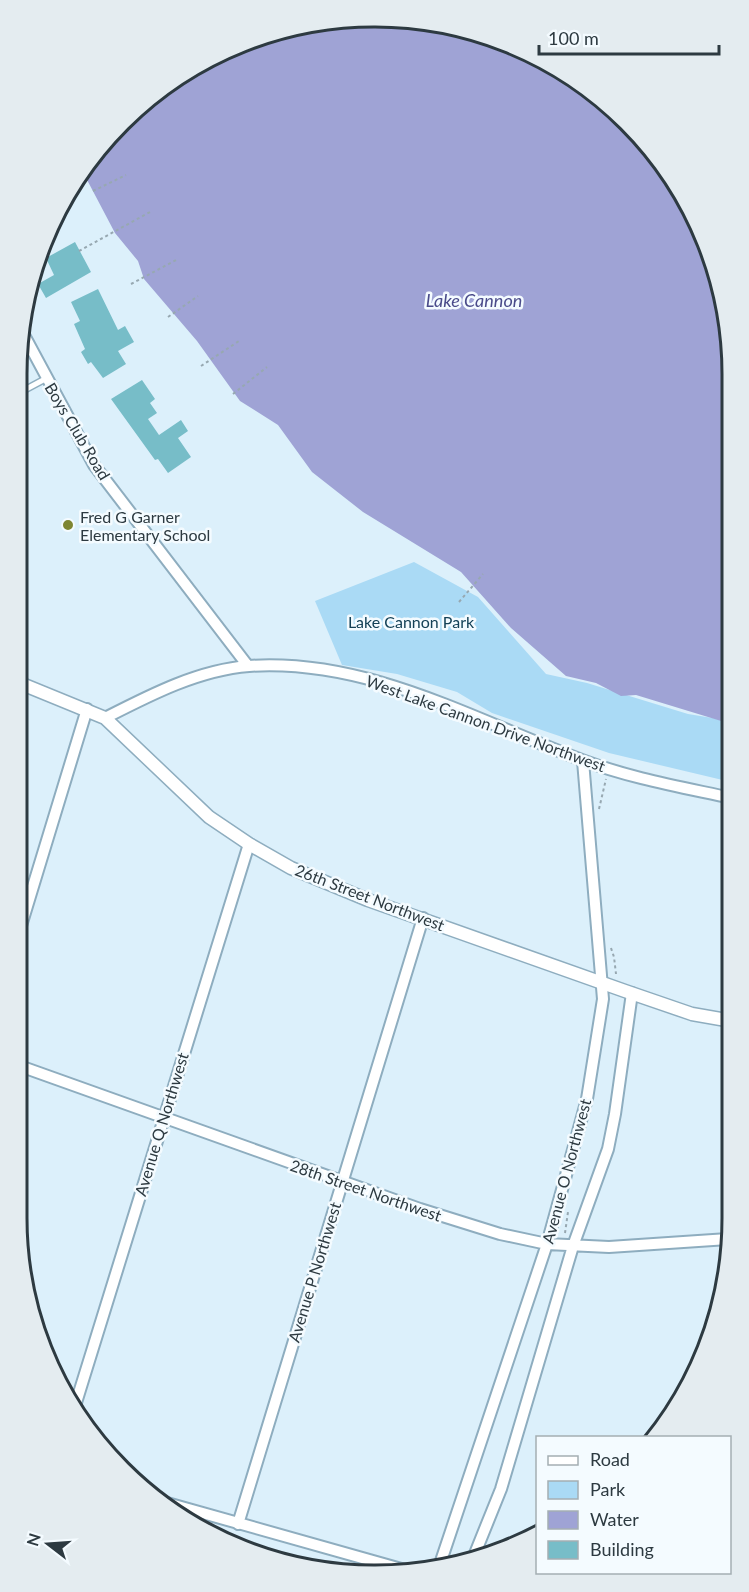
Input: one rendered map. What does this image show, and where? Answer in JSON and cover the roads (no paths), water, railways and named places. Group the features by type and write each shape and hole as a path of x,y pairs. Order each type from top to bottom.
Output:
{"street":[{"name":"Boys Club Road","path":"29,344 94,465 248,666"},
{"name":"West Lake Cannon Drive Northwest","path":"105,718 159,691 204,674 248,666 314,667 369,679 437,702 583,761 655,782 722,796"},
{"name":"26th Street Northwest","path":"27,686 105,718 202,810 249,844 291,868 328,885 632,993 693,1014 722,1019"},
{"path":"27,903 87,709"},
{"name":"Avenue O Northwest","path":"443,1558 547,1244 587,1099 603,999 603,982 583,761"},
{"name":"Avenue Q Northwest","path":"78,1397 249,844"},
{"name":"Avenue P Northwest","path":"238,1524 423,918"},
{"path":"477,1550 501,1489 573,1246 608,1149 632,993"},
{"name":"28th Street Northwest","path":"27,1069 464,1224 547,1244 573,1246 640,1245 721,1239"},
{"path":"185,1508 385,1565"}],"lane":[{"path":"27,388 47,378"}],"water":[{"name":"Lake Cannon","path":"374,27 420,30 464,39 486,45 528,63 568,86 604,113 636,145 675,201 704,263 715,307 722,374 722,721 636,695 621,696 596,683 566,676 511,628 461,572 363,512 312,472 278,425 240,401 197,341 144,279 138,261 115,233 87,180 113,145 145,113 181,86 242,53 285,39 329,30"}],"place":[{"name":"Fred G Garner Elementary School","path":"68,525"}],"park label":[{"name":"Lake Cannon Park","path":"411,621"}]}
